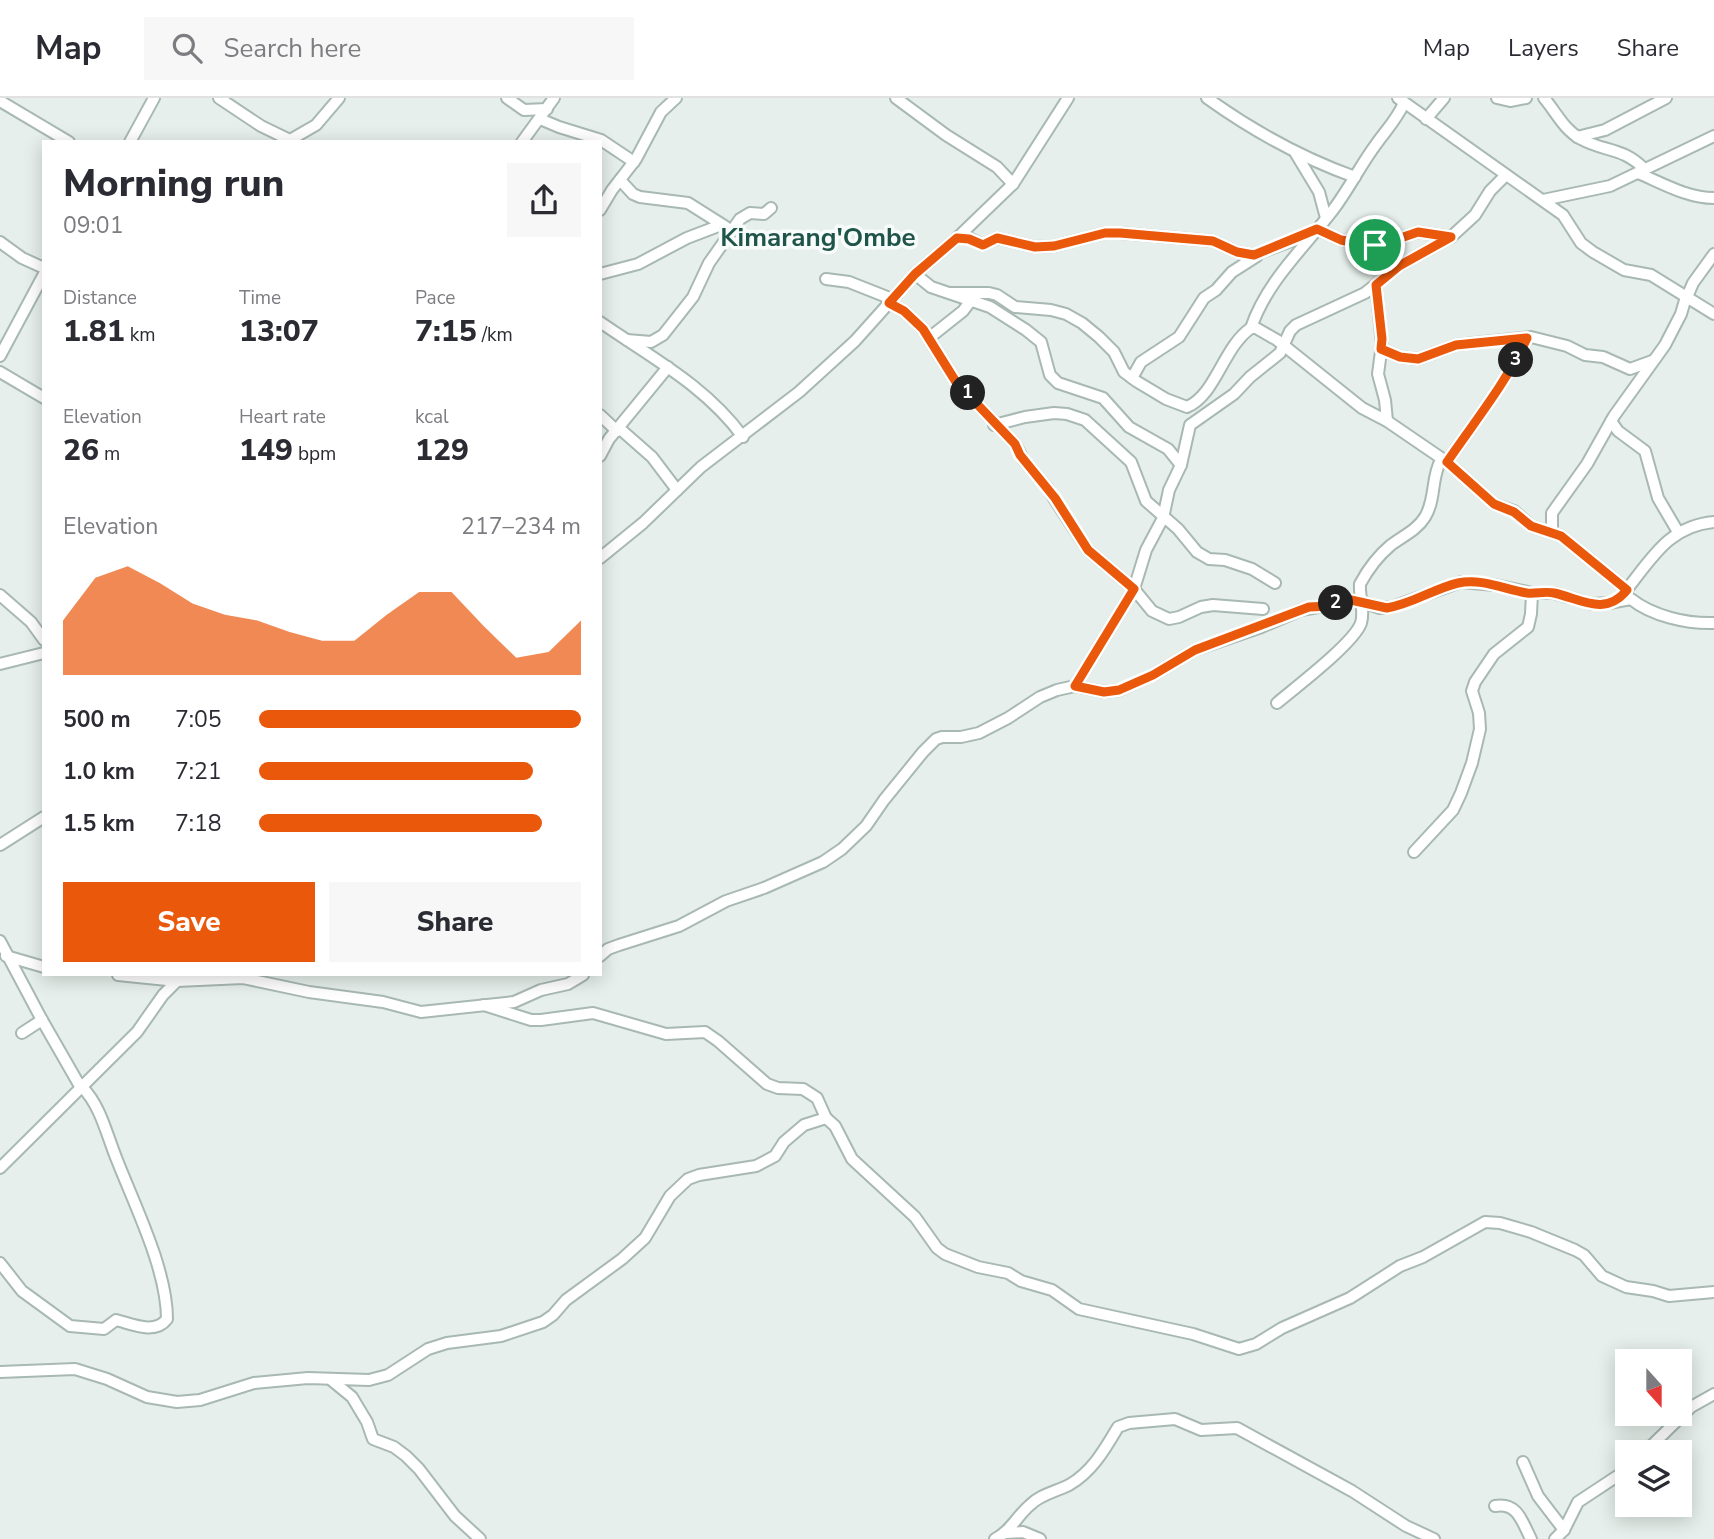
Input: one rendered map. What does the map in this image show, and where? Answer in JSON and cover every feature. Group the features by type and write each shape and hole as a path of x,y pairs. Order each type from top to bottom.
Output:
{"street":[{"path":"131,140 154,98"},
{"path":"219,98 261,126 290,140"},
{"path":"294,140 316,125 339,98"},
{"path":"508,98 524,110 547,109"},
{"path":"524,140 554,98"},
{"path":"602,207 634,162 661,112 676,98"},
{"path":"896,98 946,135 997,167 1013,184"},
{"path":"602,557 623,541 701,467 828,369 915,274 1013,184 1068,98"},
{"path":"1207,98 1244,124 1294,151 1355,177"},
{"path":"1426,120 1444,98"},
{"path":"1497,98 1510,101 1525,98"},
{"path":"1544,98 1564,125 1577,137 1625,154 1641,172 1675,190 1714,198"},
{"path":"1577,137 1605,131 1666,98"},
{"path":"0,100 66,140"},
{"path":"950,293 989,293 1015,307 1066,314 1082,323 1114,352 1124,372 1153,393 1187,407 1194,404 1206,389 1232,344 1251,328 1257,310 1281,271 1326,218 1355,177 1396,118 1401,101 1563,215 1581,243 1593,252 1624,270 1651,275 1714,314"},
{"path":"540,119 601,140"},
{"path":"1543,200 1610,186 1714,136"},
{"path":"602,141 634,162"},
{"path":"1294,151 1322,198 1326,218"},
{"path":"1075,686 1134,589 1146,550 1163,518 1169,490 1181,465 1190,425 1234,394 1280,353 1290,331 1296,325 1365,293 1399,266 1451,237 1475,215 1490,191 1506,175"},
{"path":"620,180 633,194 688,203 727,227"},
{"path":"602,273 638,264 687,238 727,227 746,214 764,214 771,208"},
{"path":"627,340 651,342 663,335 693,297 727,227"},
{"path":"1132,378 1141,362 1179,337 1202,300 1216,290 1232,272 1261,254 1316,230 1341,240 1367,245 1383,244 1418,232 1451,237"},
{"path":"957,238 969,239 983,245 997,238 1042,247 1105,233 1120,233 1213,241 1245,254 1261,254"},
{"path":"0,242 22,258 42,267"},
{"path":"1552,532 1552,513 1676,327 1693,284 1714,254"},
{"path":"915,274 931,287 972,299 1001,312 1037,338 1044,349 1051,375 1058,383 1102,398 1129,427 1168,449 1181,465"},
{"path":"0,355 42,278"},
{"path":"826,278 849,282 890,301 904,311 929,338 956,382 971,395 994,425 1015,444 1020,455 1055,498 1088,550 1134,589 1152,611 1169,619 1213,605 1263,609"},
{"path":"1376,285 1382,339 1378,374 1387,421"},
{"path":"929,338 963,312 972,299"},
{"path":"602,323 668,367 714,402 743,437"},
{"path":"1251,328 1256,328 1284,345 1362,408 1387,421 1444,461 1494,504 1514,512 1531,526 1561,536 1627,590"},
{"path":"1277,702 1339,650 1360,626 1360,584 1390,546 1419,526 1426,516 1436,468 1480,419 1510,372 1527,338"},
{"path":"1381,349 1400,357 1418,359 1456,345 1538,338 1581,354 1603,357 1630,369 1652,361"},
{"path":"602,452 609,439 668,367"},
{"path":"0,372 42,397"},
{"path":"994,425 1054,413 1085,420 1098,429 1135,466 1143,495 1203,557 1237,564 1256,571 1275,583"},
{"path":"602,417 652,457 677,490"},
{"path":"1611,421 1618,431 1645,451 1658,498 1678,532"},
{"path":"1619,600 1662,546 1678,532 1714,522"},
{"path":"602,954 619,944 679,926 726,901 764,888 823,862 842,849 866,826 929,744 936,739 979,733 1040,697 1075,686 1104,692 1119,690 1153,675 1195,650 1301,610 1330,606 1344,600 1380,608 1392,607 1461,582 1495,585 1532,593 1554,593 1592,604 1631,598 1643,608 1661,614 1688,621 1714,623"},
{"path":"1414,852 1445,819 1461,793 1480,729 1479,713 1472,691 1475,682 1494,654 1528,627 1532,593"},
{"path":"0,595 31,622 42,637"},
{"path":"0,664 42,654"},
{"path":"0,845 42,818"},
{"path":"0,941 42,1020 101,1117 144,1230 165,1297 167,1319 157,1327 144,1327 116,1320 104,1329 70,1326 22,1291 0,1263"},
{"path":"6,956 42,966"},
{"path":"139,976 243,978 309,992 383,1002 421,1012 514,1002 541,989 568,984 581,976"},
{"path":"2,1163 137,1032 163,995 180,978"},
{"path":"484,1005 531,1020 593,1013 666,1034 705,1032 767,1084 778,1088 803,1088 813,1095 820,1102 826,1118 835,1126 852,1159 915,1217 937,1248 945,1254 1059,1292 1079,1309 1193,1334 1239,1349 1256,1344 1282,1328 1350,1298 1400,1266 1423,1257 1485,1222 1524,1230 1575,1250 1584,1255 1602,1276 1626,1287 1684,1297 1714,1292"},
{"path":"22,1033 42,1020"},
{"path":"0,1372 75,1369 107,1379 147,1397 177,1402 200,1399 254,1383 308,1378 369,1380 388,1375 428,1349 447,1343 501,1336 543,1322 566,1300 622,1259 645,1238 670,1196 688,1180 699,1175 756,1166 775,1156 784,1142 804,1125 826,1118"},
{"path":"330,1379 352,1397 373,1439 394,1447 406,1456 455,1516 480,1539"},
{"path":"1658,1440 1691,1407 1714,1394"},
{"path":"995,1539 1006,1533 1029,1505 1073,1482 1086,1471 1104,1453 1118,1427 1123,1424 1175,1419 1201,1430 1237,1428 1352,1491 1406,1526 1434,1539"},
{"path":"1523,1462 1538,1496 1564,1530"},
{"path":"1555,1539 1564,1530 1578,1502 1615,1478"},
{"path":"1495,1507 1506,1505 1513,1508 1531,1539"},
{"path":"1006,1533 1023,1532 1040,1539"}],"district":[{"name":"Kimarang'Ombe","path":"818,237"}],"route":[{"path":"1317,229 1350,243 1375,245 1418,232 1451,237 1399,266 1376,285 1381,349 1400,357 1418,359 1456,345 1527,338 1510,372 1480,419 1447,462 1494,504 1514,512 1531,526 1557,533 1627,590 1619,600 1592,604 1554,593 1523,592 1495,585 1461,582 1387,608 1374,607 1356,600 1344,600 1330,606 1301,610 1195,650 1153,675 1119,690 1104,692 1075,686 1099,642 1134,589 1088,550 1055,498 1020,455 1015,444 956,382 923,329 904,311 889,303 915,274 957,238 964,237 983,245 997,238 1042,247 1105,233 1172,236 1213,241 1237,252 1254,255 1317,229"}]}
